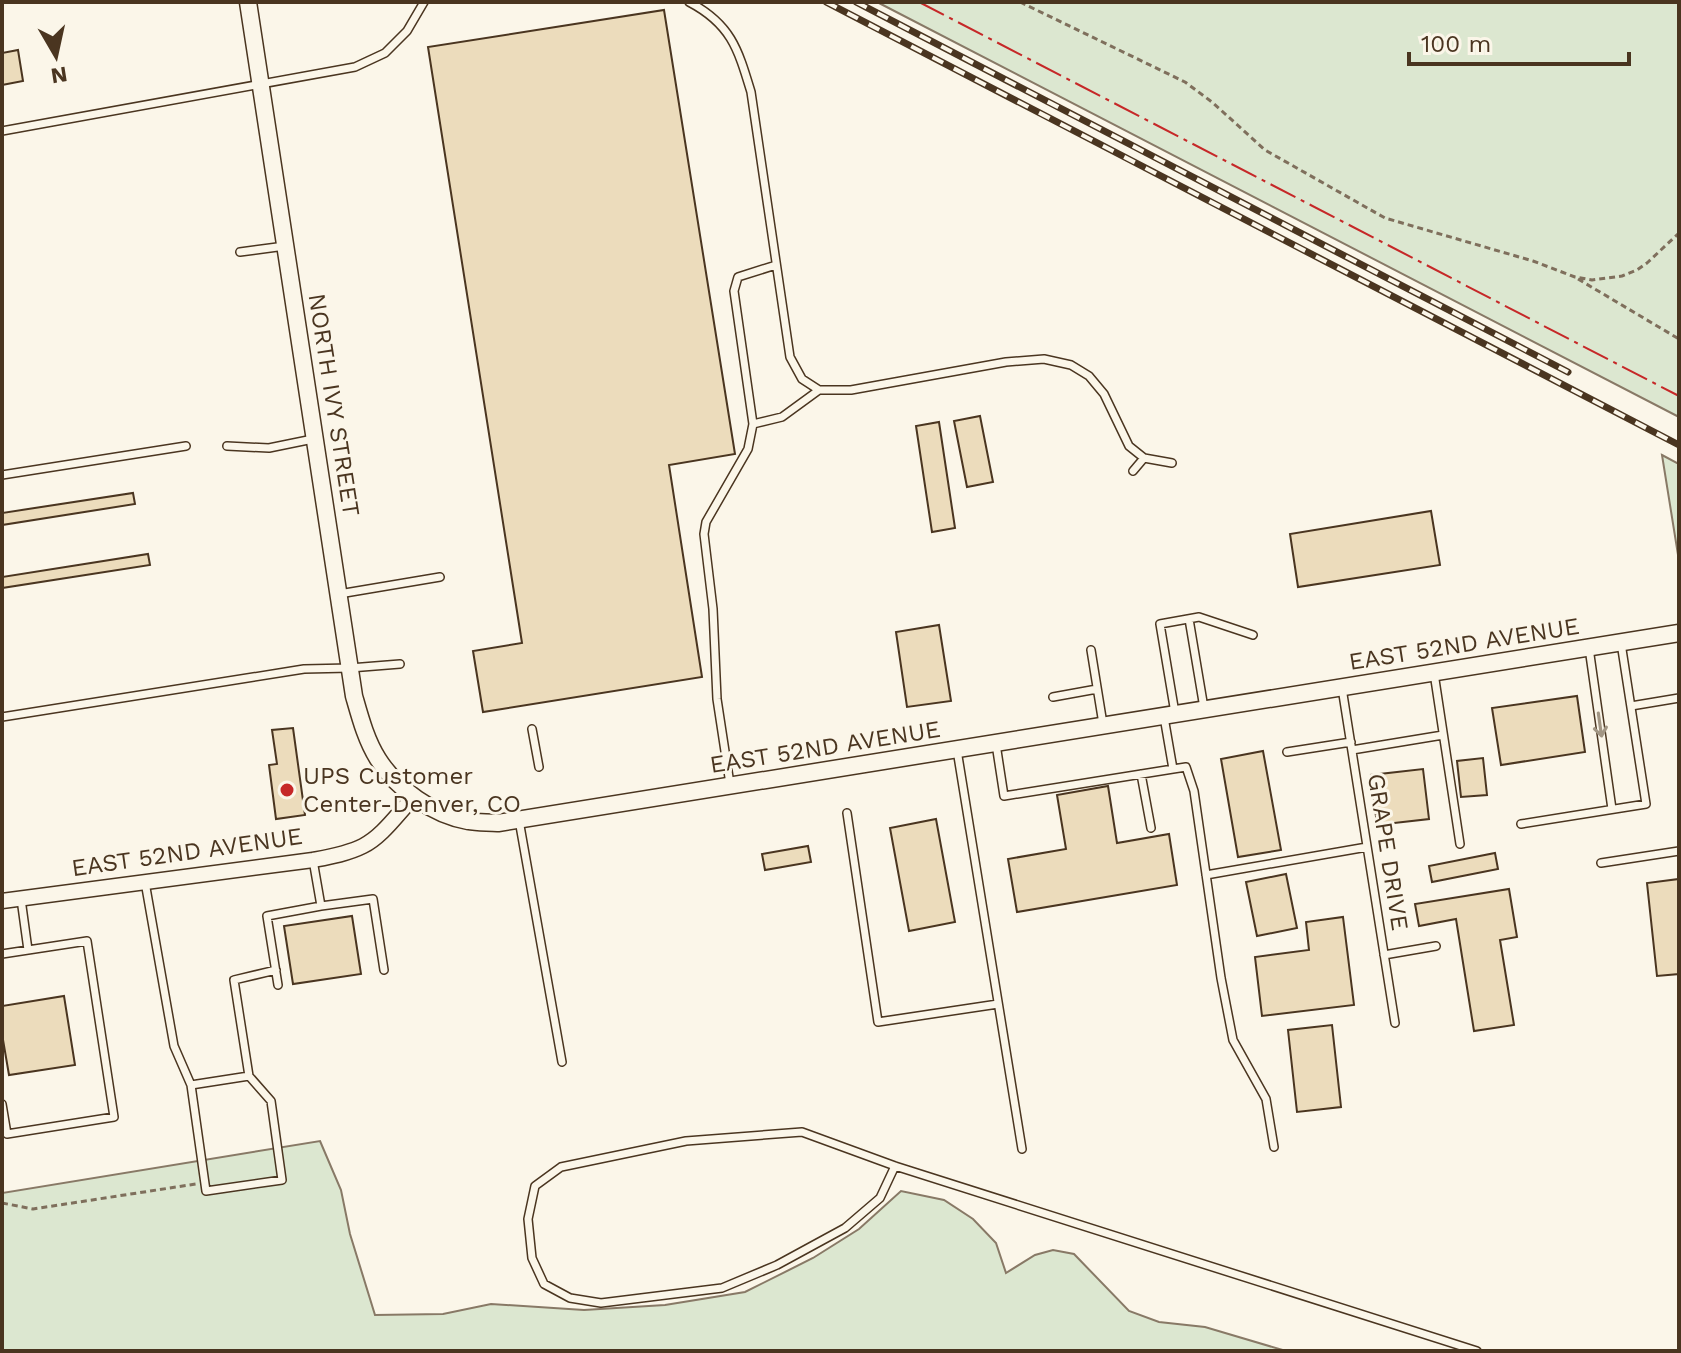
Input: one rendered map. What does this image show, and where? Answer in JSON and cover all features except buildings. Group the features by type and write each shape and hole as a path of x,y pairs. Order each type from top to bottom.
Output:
{"street":[{"name":"NORTH IVY STREET","path":"248,2 354,696 363,729 378,759 414,797"},
{"name":"EAST 52ND AVENUE","path":"2,901 313,860 345,853 376,838 414,797 440,812 466,821 498,823 1679,633"}],"lane":[{"path":"2,131 355,67 385,53 407,31 424,2"},
{"path":"689,2 708,12 730,35 742,61 751,92 790,357 802,379 819,390 851,390 1006,362 1044,359 1071,365 1089,376 1104,394 1129,446 1144,458 1172,463"},
{"path":"240,252 285,246"},
{"path":"731,786 717,699 713,609 704,534 706,522 748,449 753,424 734,291 738,277 776,265"},
{"path":"753,424 782,417 819,390"},
{"path":"227,446 269,448 315,439"},
{"path":"2,475 186,446"},
{"path":"1133,471 1144,458"},
{"path":"339,594 440,577"},
{"path":"1173,769 1160,624 1199,617 1253,635"},
{"path":"1189,619 1204,710"},
{"path":"1521,824 1646,804 1621,643"},
{"path":"1589,648 1612,809"},
{"path":"1091,650 1103,727"},
{"path":"2,717 304,669 400,664"},
{"path":"1434,673 1460,844"},
{"name":"GRAPE DRIVE","path":"1342,688 1395,1023"},
{"path":"1053,697 1097,689"},
{"path":"1631,706 1679,698"},
{"path":"532,729 539,767"},
{"path":"1287,752 1443,735"},
{"path":"996,744 1004,796 1186,767 1194,791 1233,1040 1266,1099 1274,1147"},
{"path":"957,750 1022,1149"},
{"path":"1141,774 1151,828"},
{"path":"847,813 878,1022 998,1004"},
{"path":"519,820 562,1062"},
{"path":"1206,875 1367,847"},
{"path":"1601,863 1679,851"},
{"path":"313,860 321,906"},
{"path":"145,882 174,1046 191,1085 206,1191 282,1180 271,1101 249,1076 234,980 276,970"},
{"path":"21,899 28,950"},
{"path":"278,985 267,916 321,906 373,899 384,970"},
{"path":"2,954 87,941 114,1117 7,1134 2,1104"},
{"path":"1384,955 1436,946"},
{"path":"191,1085 249,1076"},
{"path":"895,1166 880,1198 845,1228 777,1265 722,1288 601,1303 570,1298 544,1284 532,1258 528,1219 535,1186 561,1167 686,1141 802,1132 895,1166 1477,1351"}],"path":[{"path":"1020,2 1185,82 1265,150 1385,218 1533,261 1575,277 1679,339"},
{"path":"1575,277 1592,280 1622,276 1647,263 1679,233"},
{"path":"2,1203 33,1209 205,1182"}],"green space":[{"path":"877,2 1679,2 1679,417"},
{"path":"1662,455 1679,464 1679,561"},
{"path":"320,1141 341,1190 350,1234 375,1315 443,1314 491,1304 584,1310 665,1305 745,1292 813,1258 859,1229 901,1191 944,1200 973,1219 996,1243 1006,1273 1035,1255 1053,1250 1074,1254 1129,1311 1159,1322 1205,1327 1286,1351 2,1351 2,1193"}],"railway":[{"path":"826,2 1679,445"},
{"path":"856,2 1568,372"}],"power":[{"path":"919,2 1679,396"}],"place":[{"name":"UPS Customer Center-Denver, CO","path":"287,790"}]}
